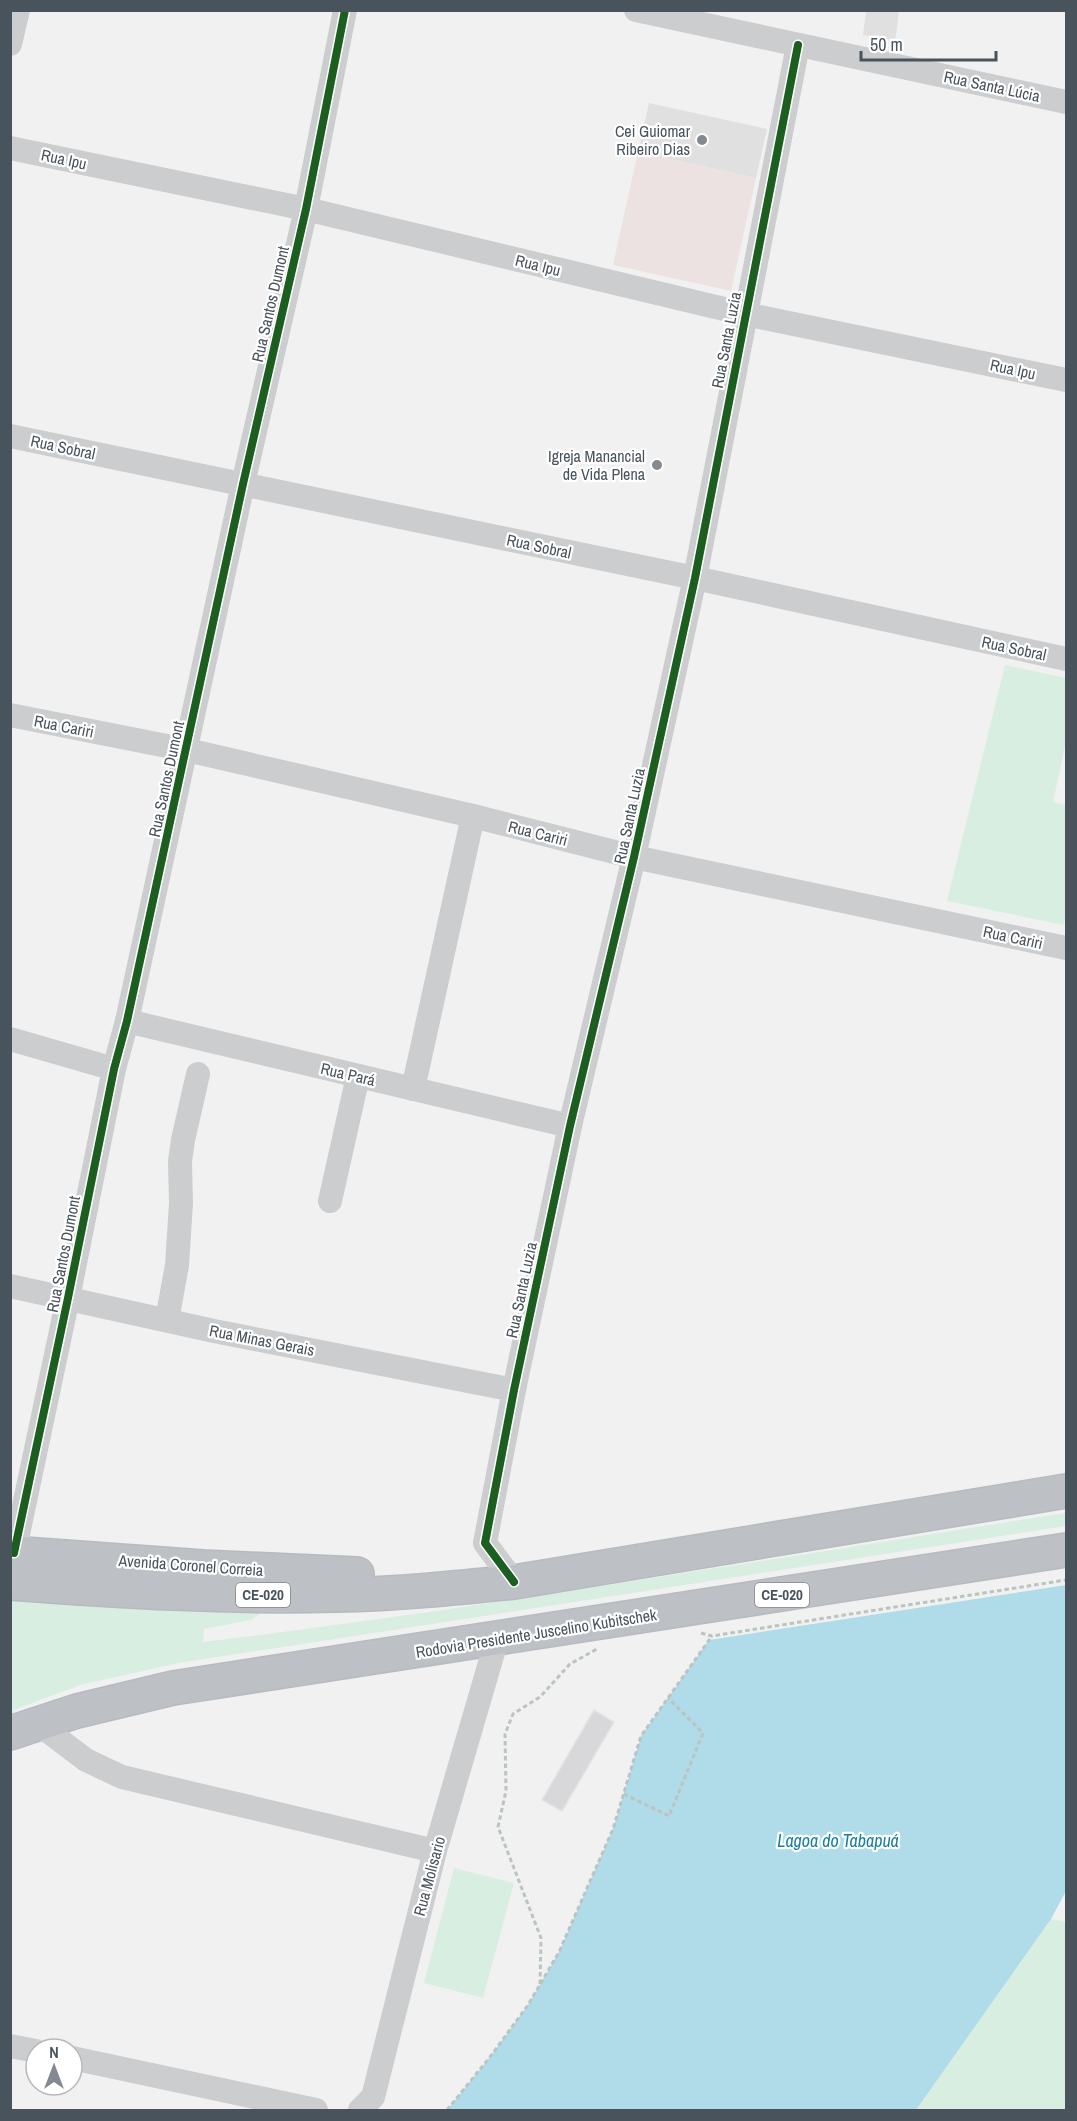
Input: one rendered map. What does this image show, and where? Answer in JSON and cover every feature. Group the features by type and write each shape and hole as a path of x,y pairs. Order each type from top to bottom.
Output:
{"highway":[{"path":"514,1582 1066,1491"},
{"name":"Rodovia Presidente Juscelino Kubitschek","path":"24,1728 129,1697 173,1688 1066,1550"},
{"name":"Avenida Coronel Correia","path":"12,1563 203,1567 514,1582"}],"street":[{"path":"10,44 18,10"},
{"name":"Rua Santos Dumont","path":"12,1563 114,1069 127,1021 243,484 306,209 345,10"},
{"name":"Rua Santa Lúcia","path":"636,10 1066,102"},
{"name":"Rua Santa Luzia","path":"514,1582 485,1543 514,1390 570,1126 634,857 695,578 798,45"},
{"name":"Rua Ipu","path":"10,148 306,209 745,314 1066,380"},
{"name":"Rua Sobral","path":"10,436 695,578 1066,659"},
{"name":"Rua Cariri","path":"10,716 187,750 472,816 634,857 1066,948"},
{"path":"413,1089 472,816"},
{"name":"Rua Pará","path":"127,1021 570,1126"},
{"path":"10,1039 114,1069"},
{"path":"168,1320 178,1254 181,1203 180,1161 198,1074"},
{"path":"330,1201 358,1076"},
{"name":"Rua Minas Gerais","path":"10,1286 514,1390"},
{"name":"Rua Molisario","path":"360,2110 373,2097 435,1851 497,1639"},
{"path":"24,1728 122,1777 435,1851"},
{"path":"84,2061 316,2110"}],"path":[{"path":"698,1633 712,1636 1066,1580"},
{"path":"447,2110 528,2005 559,1952 613,1829 641,1736 712,1636"},
{"path":"540,1984 540,1938 498,1827 506,1791 505,1734 513,1714 540,1697 570,1664 597,1648 607,1647"},
{"path":"624,1794 669,1816 703,1733 668,1698"}],"shaded area":[{"path":"866,11 899,11 895,42 863,35"},
{"name":"Cei Guiomar Ribeiro Dias","path":"649,103 767,129 756,178 638,152"},
{"path":"638,152 756,178 731,291 613,265"}],"green space":[{"path":"1005,665 1066,678 1066,742 1053,802 1066,805 1064,925 947,901"},
{"path":"1066,1513 1066,1526 179,1663 80,1685 11,1711 10,1594 271,1606 251,1620 204,1629 203,1642 527,1597"},
{"path":"454,1868 514,1883 483,1998 424,1983"},
{"path":"1051,1919 1066,1922 1066,2110 916,2110"}],"water":[{"name":"Lagoa do Tabapuá","path":"1066,1585 1066,1891 1051,1919 916,2110 447,2110 528,2005 559,1952 613,1829 641,1736 709,1640"}],"building":[{"path":"594,1710 614,1722 562,1811 542,1800"}],"cycle path":[{"path":"14,1553 114,1069 127,1021 243,484 306,209 345,10"},
{"path":"514,1582 485,1543 514,1390 570,1126 634,857 695,578 798,45"}],"place":[{"name":"Cei Guiomar Ribeiro Dias","path":"702,140"},
{"name":"Igreja Manancial de Vida Plena","path":"657,465"}]}
